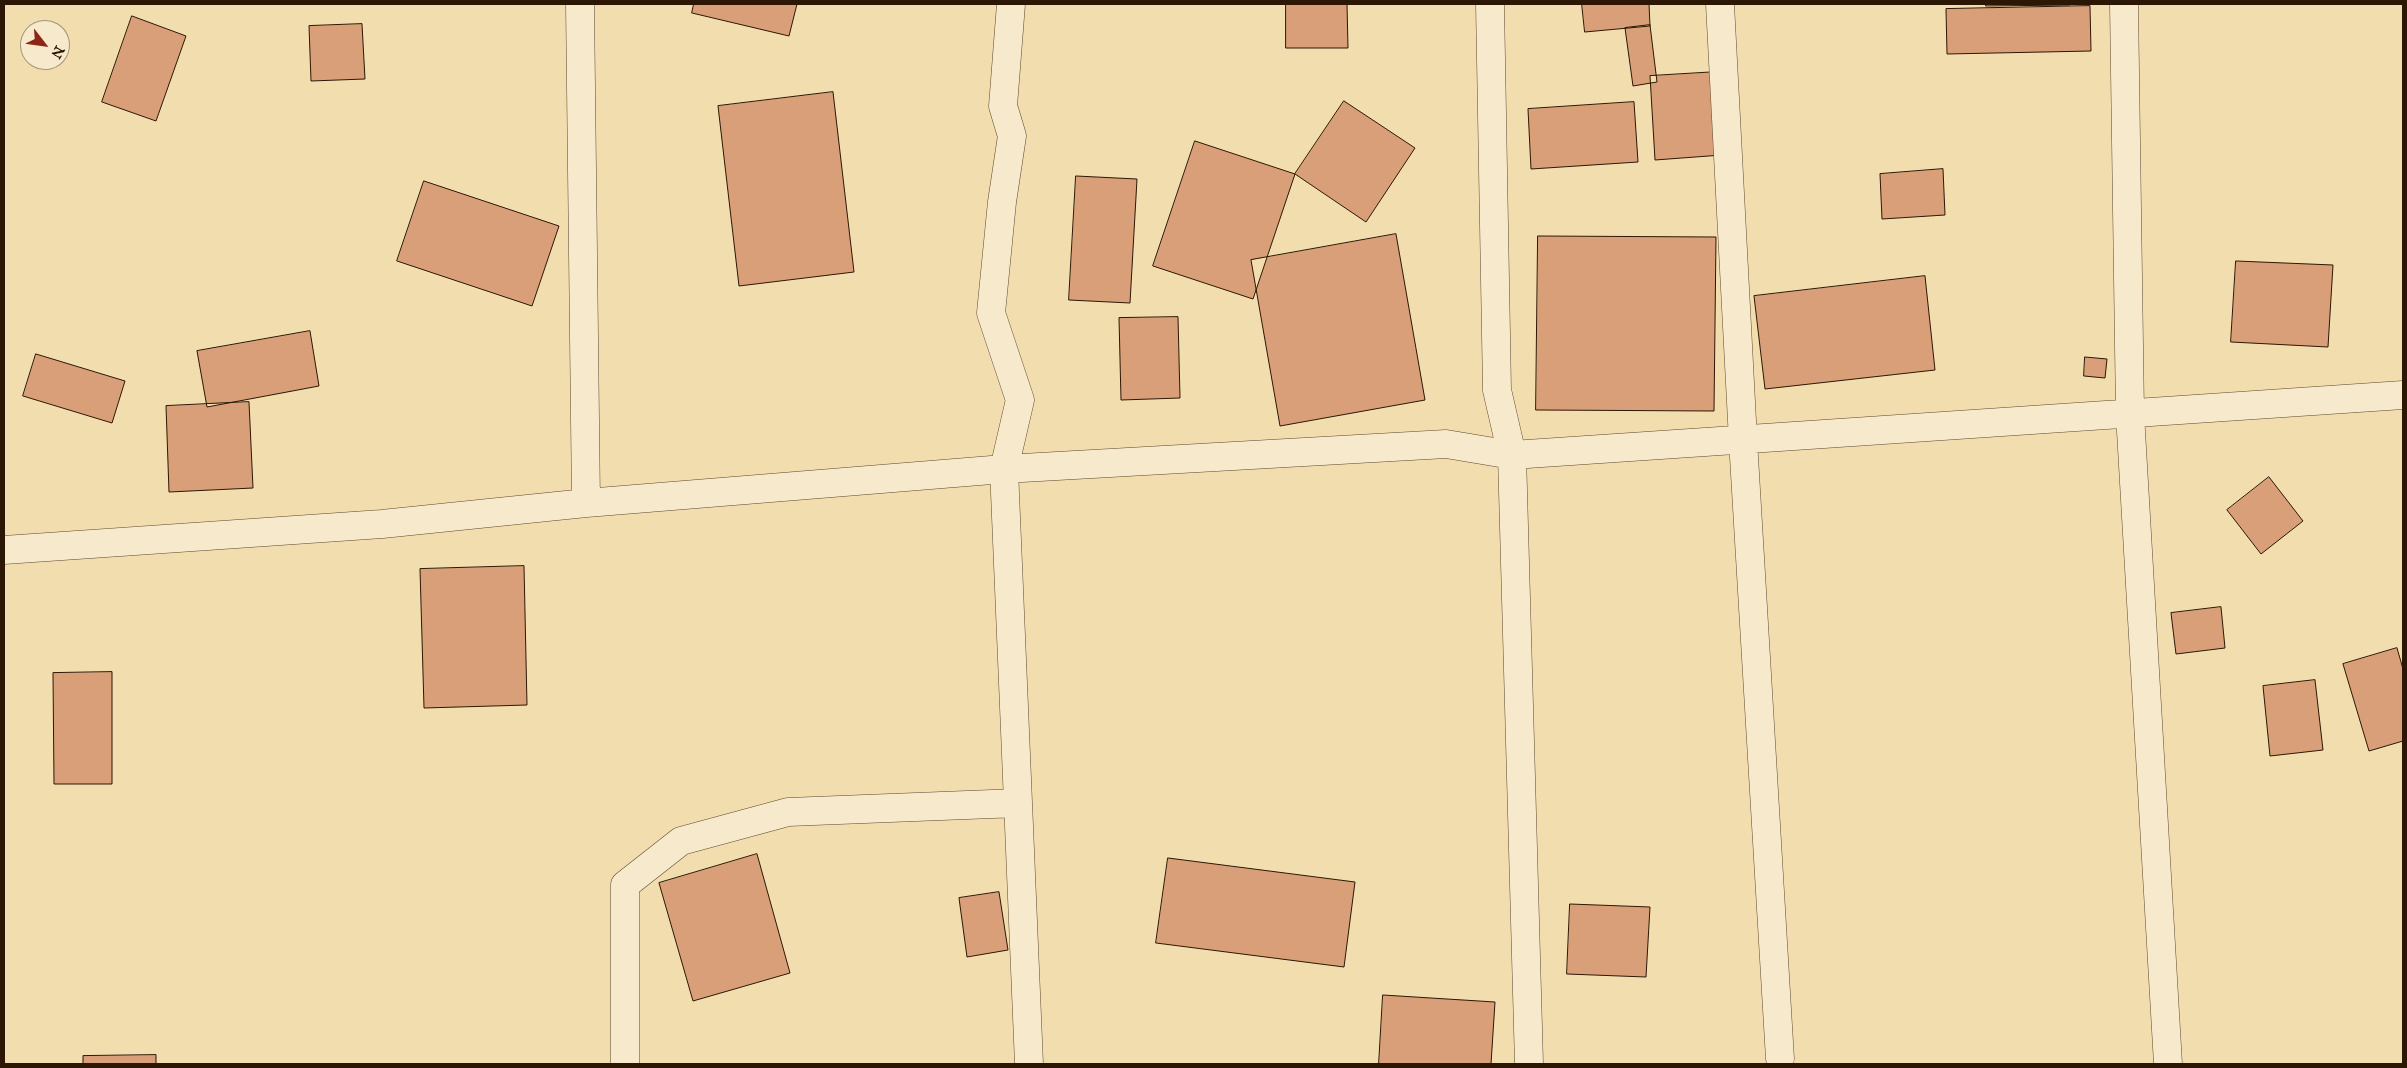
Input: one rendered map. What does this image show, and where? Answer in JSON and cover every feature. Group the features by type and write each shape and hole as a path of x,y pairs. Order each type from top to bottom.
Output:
{"street":[{"path":"580,4 586,503"},
{"path":"1011,4 1003,106 1012,136 1002,202 991,313 1020,400 1004,469 1029,1064"},
{"path":"1490,4 1497,390 1512,455 1529,1064"},
{"path":"1720,4 1743,440 1780,1059"},
{"path":"2124,4 2130,414 2168,1064"},
{"path":"4,550 382,524 586,503 1004,469 1446,444 1512,455 2403,394"},
{"path":"625,1064 625,885 681,841 788,812 1018,803"}],"building":[{"path":"694,4 797,4 789,36 692,13"},
{"path":"1286,4 1347,4 1348,48 1286,48"},
{"path":"1582,4 1649,4 1650,26 1585,32"},
{"path":"1986,4 2070,4 2070,5 1986,6"},
{"path":"2090,6 2091,51 1947,54 1946,9"},
{"path":"132,16 186,36 156,121 102,102"},
{"path":"362,24 365,79 311,81 309,26"},
{"path":"1650,25 1657,82 1633,86 1625,28"},
{"path":"1717,72 1722,155 1655,160 1650,76"},
{"path":"833,92 854,272 739,286 718,106"},
{"path":"1344,101 1415,148 1366,222 1295,174"},
{"path":"1634,102 1638,162 1531,169 1528,109"},
{"path":"1195,141 1295,174 1253,299 1153,266"},
{"path":"1943,169 1945,215 1882,219 1880,174"},
{"path":"1076,176 1137,179 1130,303 1069,300"},
{"path":"424,181 559,226 532,306 397,261"},
{"path":"1396,234 1425,400 1280,426 1251,260"},
{"path":"1538,236 1716,237 1714,411 1536,410"},
{"path":"2236,261 2333,265 2328,347 2231,342"},
{"path":"1925,276 1935,370 1765,389 1754,296"},
{"path":"1178,317 1180,398 1121,400 1119,318"},
{"path":"310,331 319,386 207,407 197,351"},
{"path":"36,354 125,381 112,423 23,396"},
{"path":"2085,357 2107,359 2105,378 2084,376"},
{"path":"249,402 253,488 169,492 166,406"},
{"path":"2269,477 2303,521 2261,554 2227,510"},
{"path":"524,566 527,705 424,708 420,569"},
{"path":"2221,607 2225,648 2176,654 2171,613"},
{"path":"2397,648 2403,669 2403,741 2369,751 2343,664"},
{"path":"112,672 112,784 54,784 53,673"},
{"path":"2315,680 2323,750 2270,756 2263,686"},
{"path":"757,854 790,973 693,1001 659,883"},
{"path":"1168,858 1355,882 1344,967 1156,943"},
{"path":"999,892 1008,950 967,957 959,898"},
{"path":"1570,904 1650,907 1646,977 1567,974"},
{"path":"1383,995 1495,1002 1491,1064 1379,1064"},
{"path":"156,1055 156,1064 83,1064 83,1056"}]}
